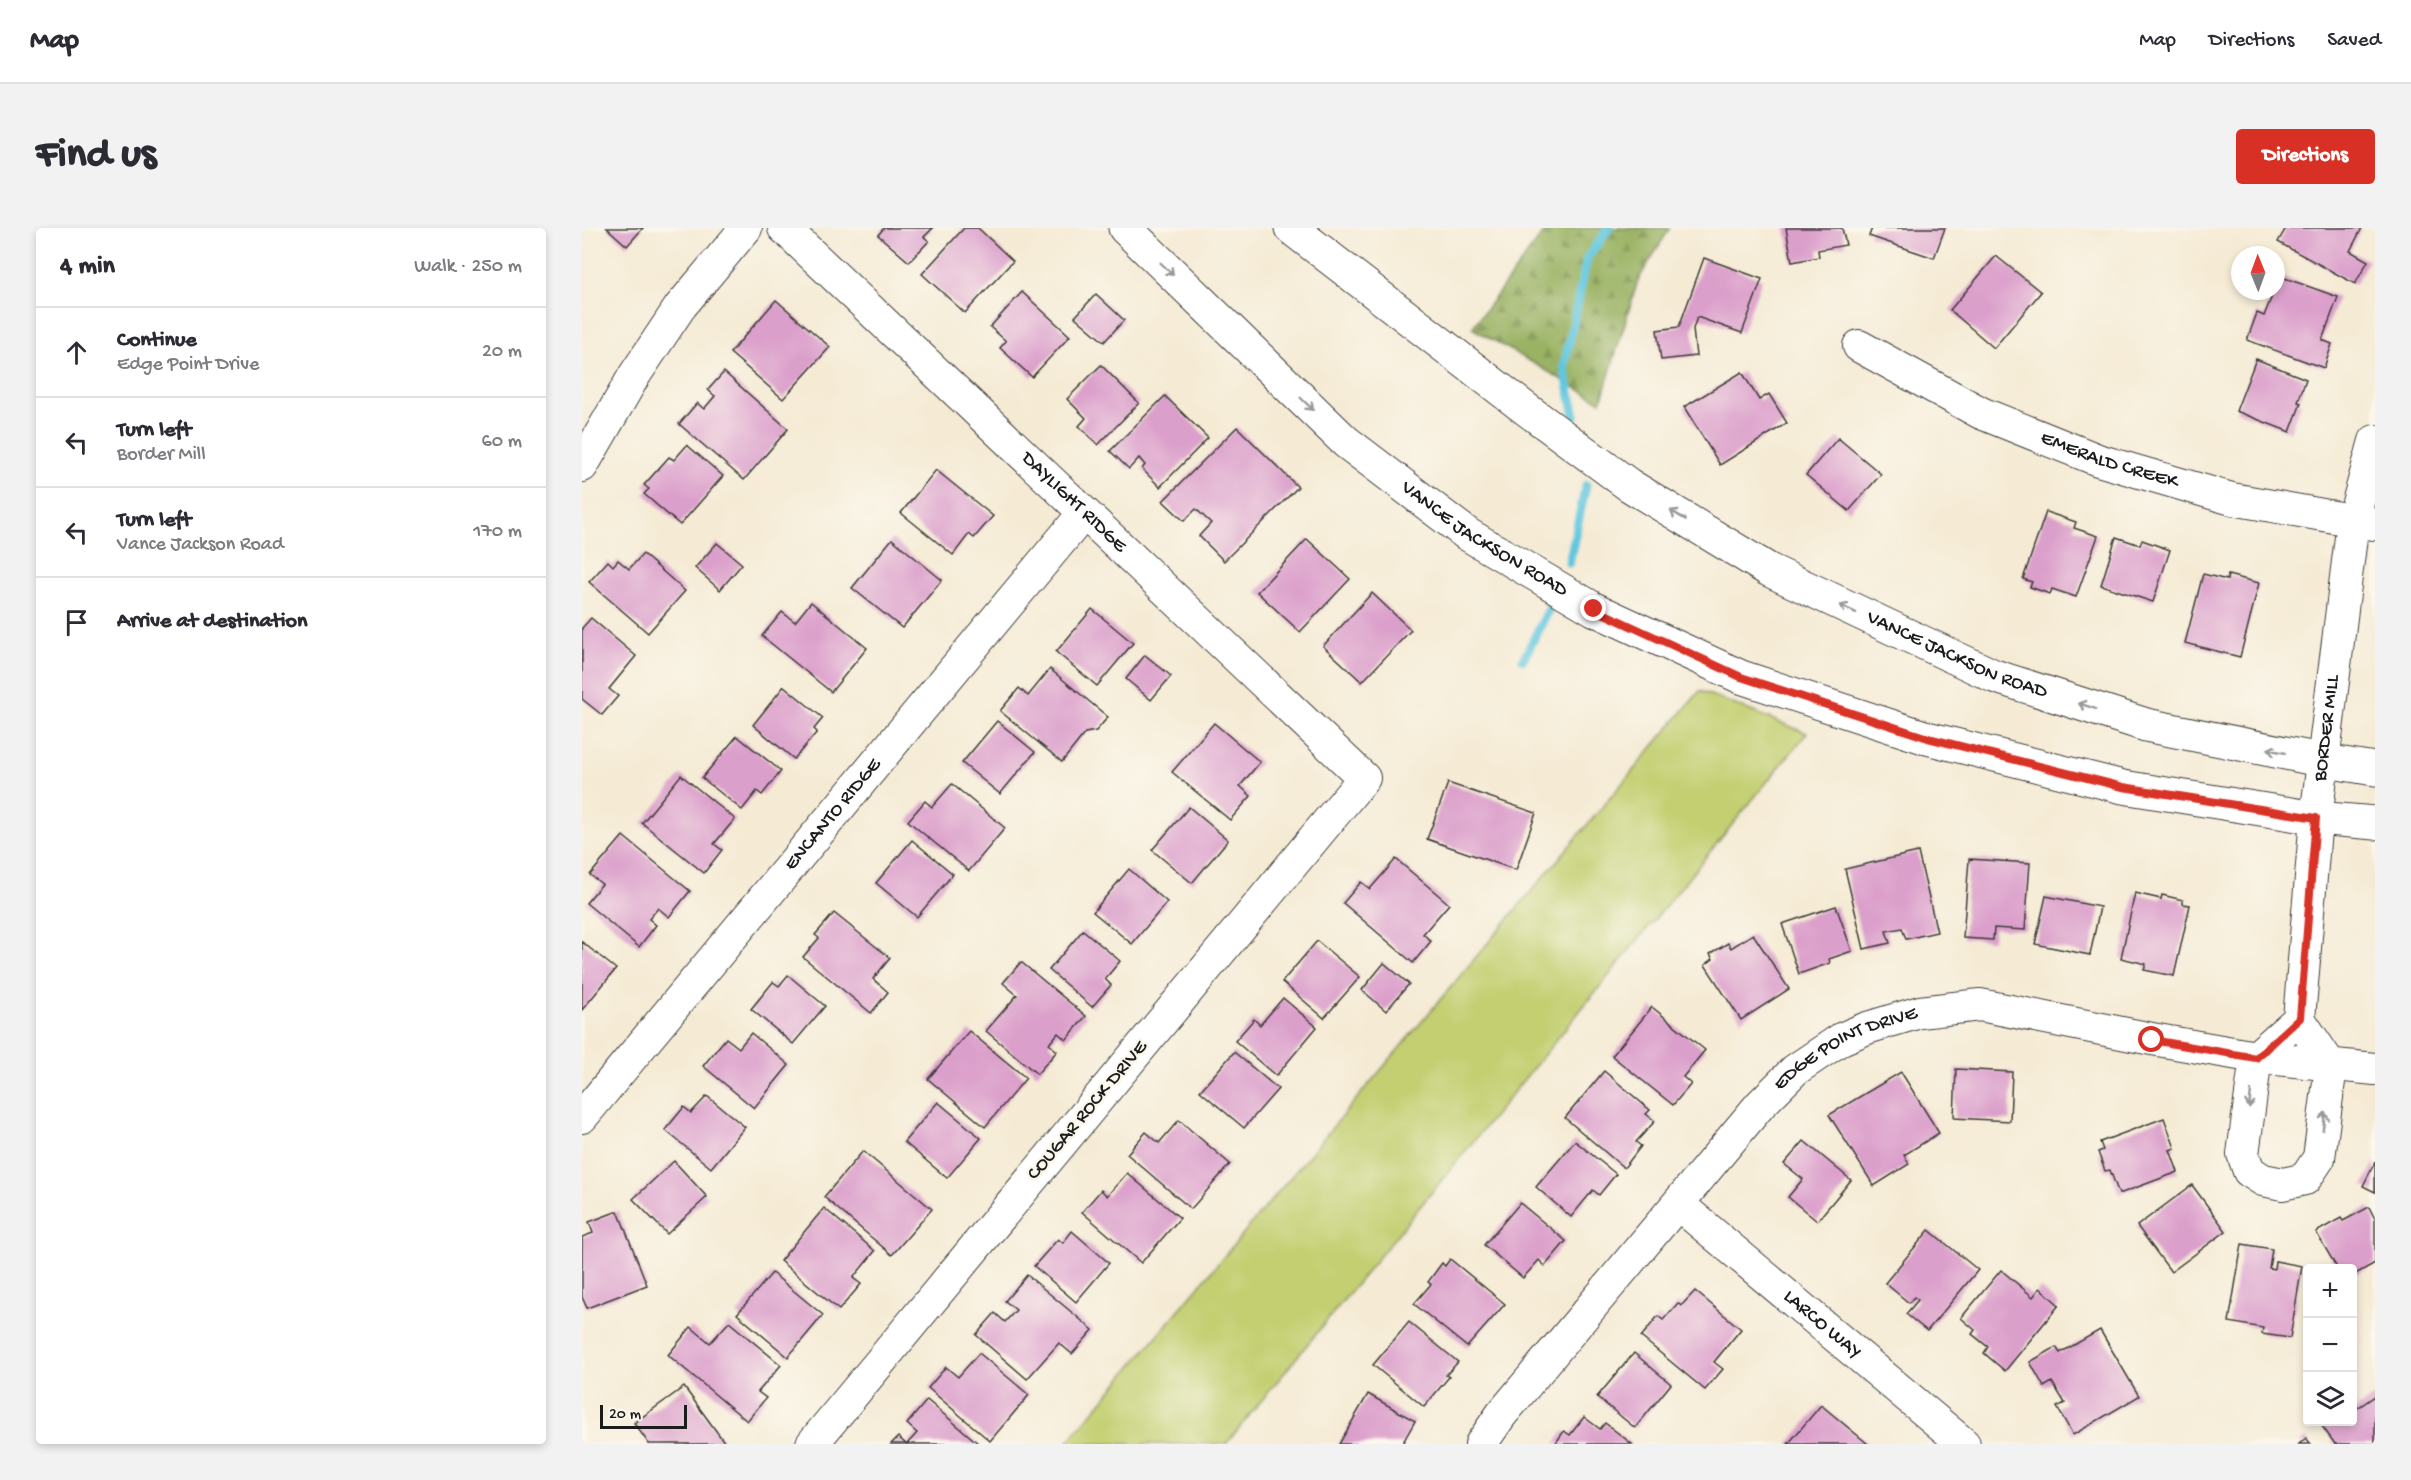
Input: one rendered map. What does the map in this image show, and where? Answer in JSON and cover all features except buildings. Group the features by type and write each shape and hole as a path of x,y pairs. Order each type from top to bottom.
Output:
{"main road":[{"name":"VANCE JACKSON ROAD","path":"1125,228 1346,442 1467,534 1594,609 1741,677 1928,738 2123,787 2316,818 2375,823"},
{"name":"VANCE JACKSON ROAD","path":"1291,228 1629,485 1769,570 1994,676 2146,726 2375,769"}],"street":[{"path":"582,466 634,376 680,307 746,228"},
{"name":"DAYLIGHT RIDGE","path":"784,228 1364,778"},
{"name":"EMERALD CREEK","path":"1859,346 1981,413 2098,460 2232,499 2364,522"},
{"name":"BORDER MILL","path":"2300,1018 2316,818 2375,441"},
{"name":"ENCANTO RIDGE","path":"582,1117 1084,513"},
{"name":"COUGAR ROCK DRIVE","path":"812,1444 1364,778"},
{"name":"EDGE POINT DRIVE","path":"1480,1444 1501,1415 1760,1105 1795,1070 1842,1039 1893,1018 1920,1012 1980,1005 2152,1040 2256,1058 2375,1069"},
{"path":"2300,1018 2331,1066 2319,1158 2305,1179 2283,1184 2263,1180 2249,1171 2243,1154 2256,1058 2300,1018"},
{"name":"LARCO WAY","path":"1678,1204 1964,1444"}],"green space":[{"path":"1547,228 1670,228 1638,280 1601,402 1472,328"},
{"path":"1700,691 1807,733 1226,1444 1066,1444"}],"waterway":[{"path":"1575,416 1564,366 1587,258 1609,228"},
{"path":"1569,563 1586,485"},
{"path":"1523,660 1549,609"}],"route":[{"path":"1594,609 1741,677 1928,738 2123,787 2316,818 2300,1018 2256,1058 2152,1040"}]}
